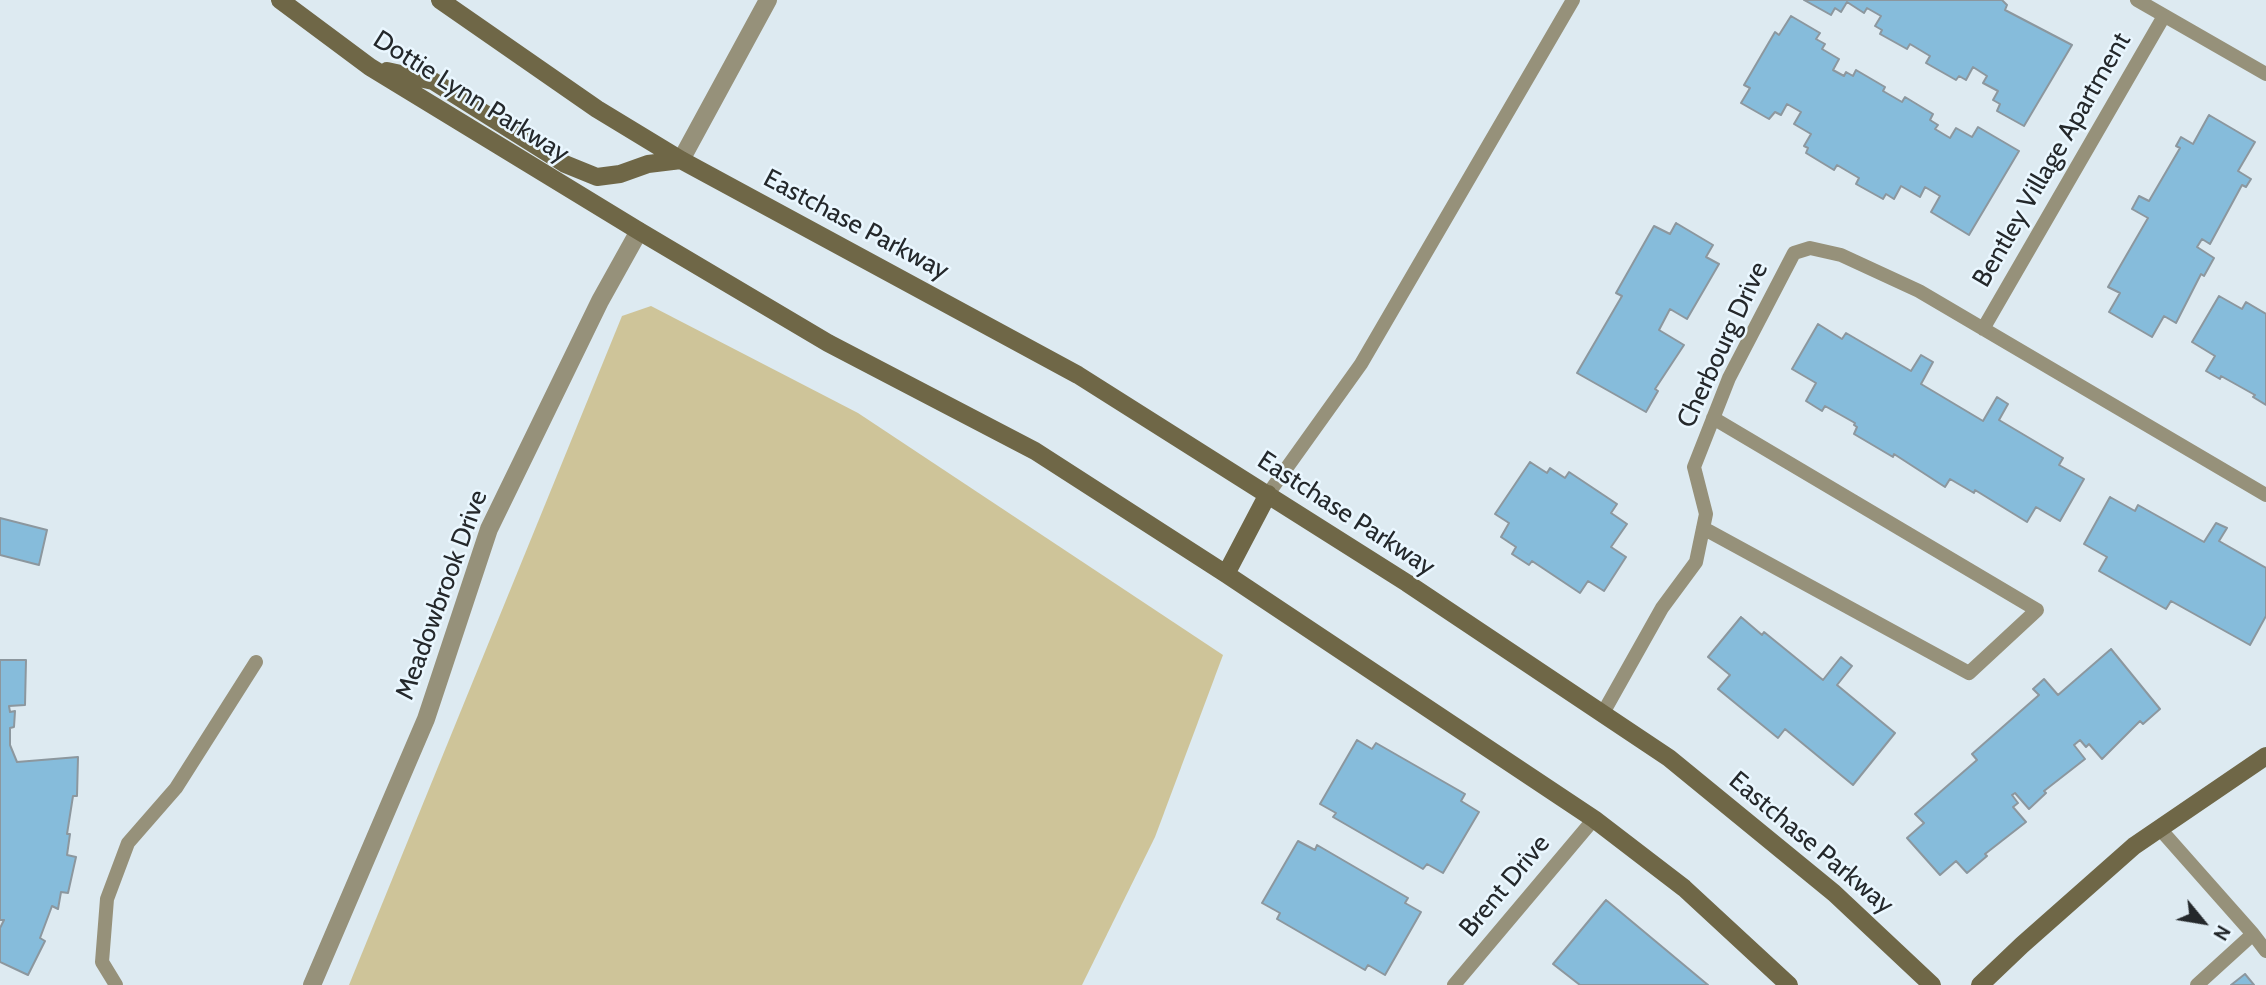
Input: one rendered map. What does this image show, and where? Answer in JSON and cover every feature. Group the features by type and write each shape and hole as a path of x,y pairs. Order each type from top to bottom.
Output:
{"main road":[{"name":"Dottie Lynn Parkway","path":"280,0 370,67 639,231"},
{"path":"440,0 597,109 681,160"},
{"path":"370,67 433,81 565,164 597,177 620,174 648,164 681,160"},
{"name":"Eastchase Parkway","path":"681,160 1078,375 1407,583 1669,758 1834,893 1933,985"},
{"path":"639,231 828,343 1035,451 1226,574 1594,820 1684,888 1789,985"},
{"path":"1226,574 1268,494"},
{"path":"1980,985 2134,846 2266,756"}],"street":[{"path":"681,160 768,0"},
{"name":"Meadowbrook Drive","path":"312,985 426,719 489,529 600,301 639,231"}],"lane":[{"path":"1268,494 1361,364 1573,0"},
{"path":"2137,0 2266,74"},
{"name":"Bentley Village Apartment","path":"1983,329 2164,16"},
{"name":"Cherbourg Drive","path":"1603,713 1662,608 1696,562 1706,514 1694,467 1729,378 1794,253 1810,247 1841,255 1919,292 2266,495"},
{"path":"1703,528 1969,673 2037,610 1713,418"},
{"path":"116,985 102,962 107,900 128,842 176,788 256,662"},
{"name":"Brent Drive","path":"1463,983 1545,875 1594,820"},
{"path":"2160,829 2266,951"},
{"path":"2197,985 2253,934"}],"shaded area":[{"path":"651,306 858,413 1223,655 1155,837 1082,985 349,985 622,316"}],"building":[{"path":"1804,0 2002,0 2007,5 2005,10 2072,45 2024,126 1997,111 2000,104 1993,100 1998,91 1983,83 1987,76 1973,67 1966,80 1959,76 1956,80 1926,63 1930,56 1910,44 1907,49 1880,34 1882,30 1875,26 1881,16 1867,8 1864,13 1847,2 1841,12 1835,8 1831,15"},
{"path":"1791,16 1820,33 1816,39 1825,44 1822,49 1839,59 1833,70 1844,76 1846,72 1853,76 1856,70 1885,87 1883,91 1902,102 1905,97 1933,114 1930,120 1938,125 1935,129 1950,138 1956,128 1972,137 1978,127 2019,151 1969,235 1931,212 1940,196 1925,187 1920,197 1901,186 1894,199 1886,194 1883,199 1856,184 1859,178 1837,165 1834,170 1806,153 1808,148 1804,146 1811,134 1794,124 1801,112 1787,104 1781,115 1775,112 1769,119 1741,103 1750,88 1744,85 1775,32 1779,35"},
{"path":"2209,115 2255,142 2238,171 2251,179 2246,187 2242,185 2210,244 2202,239 2197,247 2214,258 2204,276 2201,274 2176,323 2164,316 2152,337 2109,312 2120,293 2108,287 2148,218 2132,209 2139,196 2149,201 2180,148 2176,146 2181,137 2193,144"},
{"path":"1676,223 1713,245 1706,257 1719,264 1687,319 1670,309 1659,330 1684,345 1655,389 1658,391 1646,412 1577,373 1622,296 1616,293 1654,226 1670,234"},
{"path":"2219,296 2242,309 2246,302 2266,314 2266,405 2253,397 2255,395 2221,376 2220,379 2206,371 2215,356 2192,342"},
{"path":"1818,324 1842,339 1846,333 1911,371 1921,355 1933,362 1921,384 1983,421 1997,397 2008,404 1999,420 2063,458 2059,465 2084,479 2060,521 2036,507 2027,522 1975,490 1974,493 1950,479 1945,487 1894,454 1893,457 1854,434 1857,427 1855,423 1825,406 1822,411 1806,401 1816,383 1792,369"},
{"path":"1530,462 1547,473 1550,468 1565,478 1569,472 1617,504 1611,513 1627,524 1611,547 1626,557 1604,591 1588,581 1580,593 1532,561 1529,565 1512,554 1516,547 1501,537 1509,523 1495,514"},
{"path":"2110,497 2135,511 2138,505 2204,542 2216,523 2227,528 2219,541 2266,568 2266,616 2250,645 2171,601 2166,609 2099,571 2107,557 2084,544"},
{"path":"0,518 47,530 39,565 0,555"},
{"path":"1741,617 1762,635 1764,632 1823,680 1841,657 1852,666 1837,685 1895,733 1853,785 1785,729 1778,738 1718,689 1730,675 1708,657"},
{"path":"2111,649 2160,709 2143,724 2140,721 2102,759 2089,744 2086,747 2080,740 2074,745 2085,759 2044,791 2046,793 2029,809 2015,793 2012,795 2018,803 2013,807 2026,822 1985,854 1987,856 1967,873 1956,861 1940,875 1907,838 1924,823 1915,814 1977,760 1972,754 2039,695 2033,689 2044,679 2058,695"},
{"path":"0,660 26,660 25,705 9,706 10,712 15,711 14,727 10,728 10,745 17,762 78,757 77,796 73,796 67,834 70,834 67,855 76,857 68,893 61,892 58,909 52,906 40,938 45,941 28,975 0,962 0,928 4,920 0,920"},
{"path":"1357,740 1372,749 1376,743 1465,794 1461,801 1479,812 1443,873 1427,864 1423,869 1333,817 1336,813 1320,804"},
{"path":"1298,841 1315,850 1317,845 1408,898 1405,903 1421,912 1385,975 1368,965 1365,970 1277,919 1280,913 1262,903"},
{"path":"1606,900 1708,985 1580,985 1553,964"},
{"path":"2245,974 2254,985 2231,985"}]}
